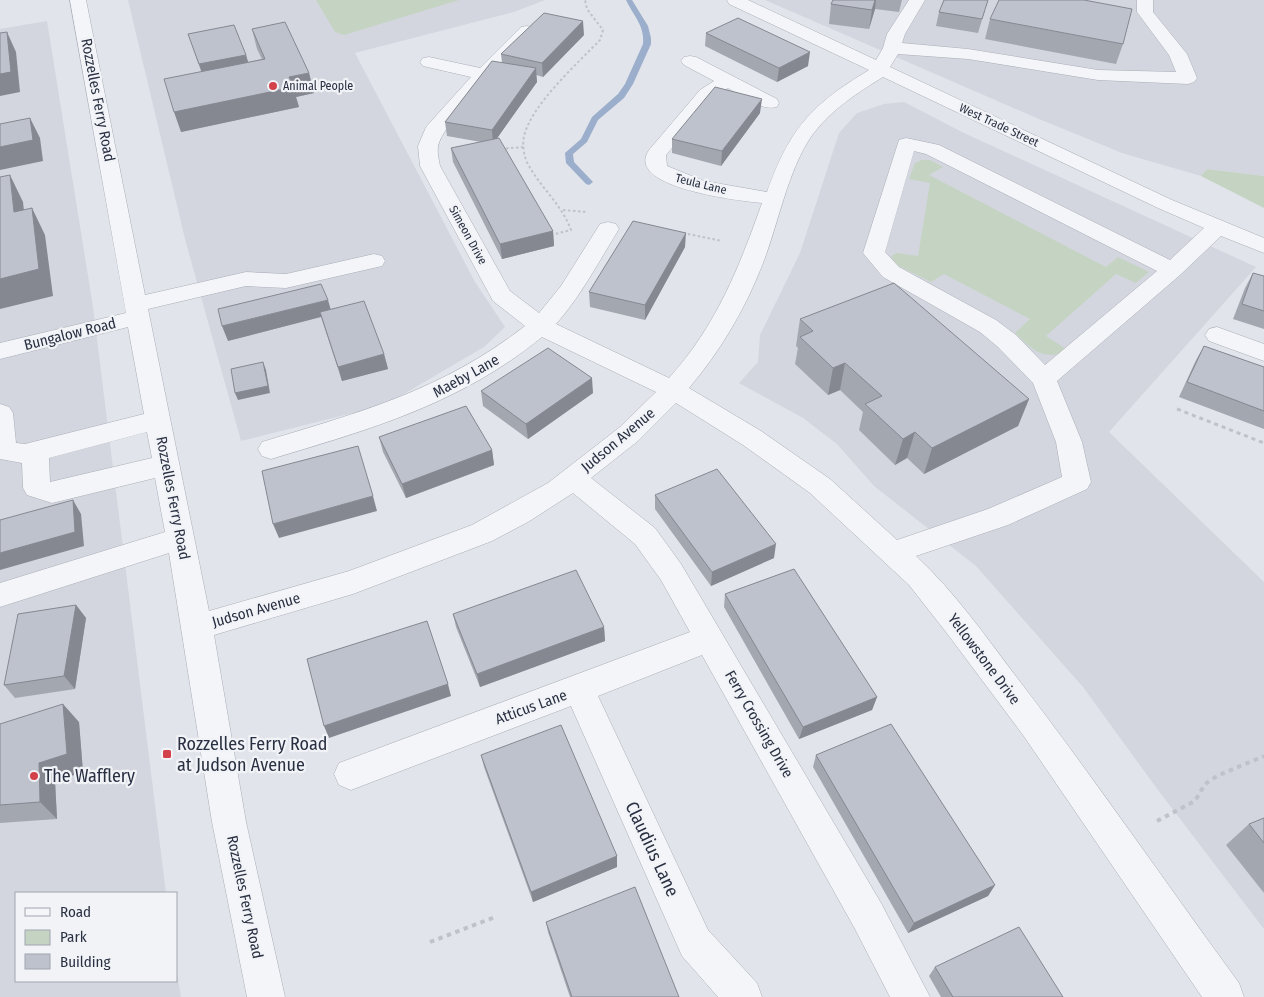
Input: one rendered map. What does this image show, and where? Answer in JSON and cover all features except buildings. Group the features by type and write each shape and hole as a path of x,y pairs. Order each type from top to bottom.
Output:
{"street":[{"name":"Rozzelles Ferry Road","path":"78,0 197,627 230,822 266,997"},
{"name":"West Trade Street","path":"735,0 762,5 885,62 1218,227 1264,246"},
{"path":"917,0 896,34 885,62 968,54 1098,75 1188,78 1178,54 1145,6 1126,8"},
{"name":"Simeon Drive","path":"537,22 484,74 436,127 428,146 430,166 501,296 540,326 673,390"},
{"path":"690,61 770,103"},
{"path":"429,62 484,74"},
{"name":"Judson Avenue","path":"197,627 354,582 482,533 558,490 629,434 673,390 725,320 750,268 786,166 803,134 823,110 885,62"},
{"name":"Teula Lane","path":"727,80 707,94 656,154 657,169 673,179 713,189 774,199"},
{"path":"892,553 998,517 1077,482 1069,442 1044,379 1007,341 988,326 891,272 874,254 906,144 932,149 1172,270"},
{"path":"1044,379 1172,270 1218,227"},
{"name":"Maeby Lane","path":"271,450 392,412 447,388 496,360 540,326 565,298 608,228"},
{"name":"Bungalow Road","path":"0,351 246,279 286,281 374,261"},
{"path":"1217,335 1264,353"},
{"name":"Yellowstone Drive","path":"673,390 752,438 820,486 919,577 957,623 1034,724 1225,997"},
{"path":"0,413 4,449 9,452 25,454 158,420"},
{"path":"35,452 37,488 52,493 166,465"},
{"name":"Ferry Crossing Drive","path":"572,478 645,536 671,572 863,907 911,997"},
{"path":"0,595 180,538"},
{"name":"Atticus Lane","path":"351,774 710,638"},
{"name":"Claudius Lane","path":"579,689 695,943 743,997"}],"path":[{"path":"548,236 571,230 563,210 532,170 523,147 524,134 536,113 600,40 603,30 601,25 587,10 586,0"},
{"path":"494,150 523,147"},
{"path":"563,210 569,209 588,213"},
{"path":"674,231 722,240"},
{"path":"1177,409 1264,443"},
{"path":"1157,820 1195,801 1205,784 1217,776 1264,756"},
{"path":"430,942 495,917"}],"shaded area":[{"path":"128,0 545,0 514,12 355,53 475,282 505,327 484,347 385,405 241,441 185,239"},
{"path":"765,0 1264,0 1264,176 1207,169 1201,176 1122,153"},
{"path":"47,21 93,307 166,892 15,892 15,982 178,982 178,980 181,997 0,997 0,29"},
{"path":"904,102 964,133 1256,267 1109,432 1264,582 1264,929 1155,786 1083,687 976,566 874,486 837,444 803,418 739,383 758,362 760,335 800,253 839,133 857,113 884,104"}],"green space":[{"path":"316,0 459,0 344,35 335,32"},
{"path":"922,160 930,160 943,167 929,175 1106,267 1118,257 1149,272 1136,283 1116,274 1046,336 1063,347 1067,352 1050,355 1038,352 1015,333 1030,319 944,274 931,282 895,264 891,256 897,253 918,256 930,183 909,179 915,163"},
{"path":"1207,169 1264,176 1264,208 1201,176"}],"waterway":[{"path":"589,182 570,163 569,153 584,140 595,119 621,96 629,84 647,44 648,38 645,26 629,0"}],"place":[{"name":"Animal People","path":"273,86"},
{"name":"Rozzelles Ferry Road at Judson Avenue","path":"167,754"},
{"name":"The Wafflery","path":"34,776"}]}
